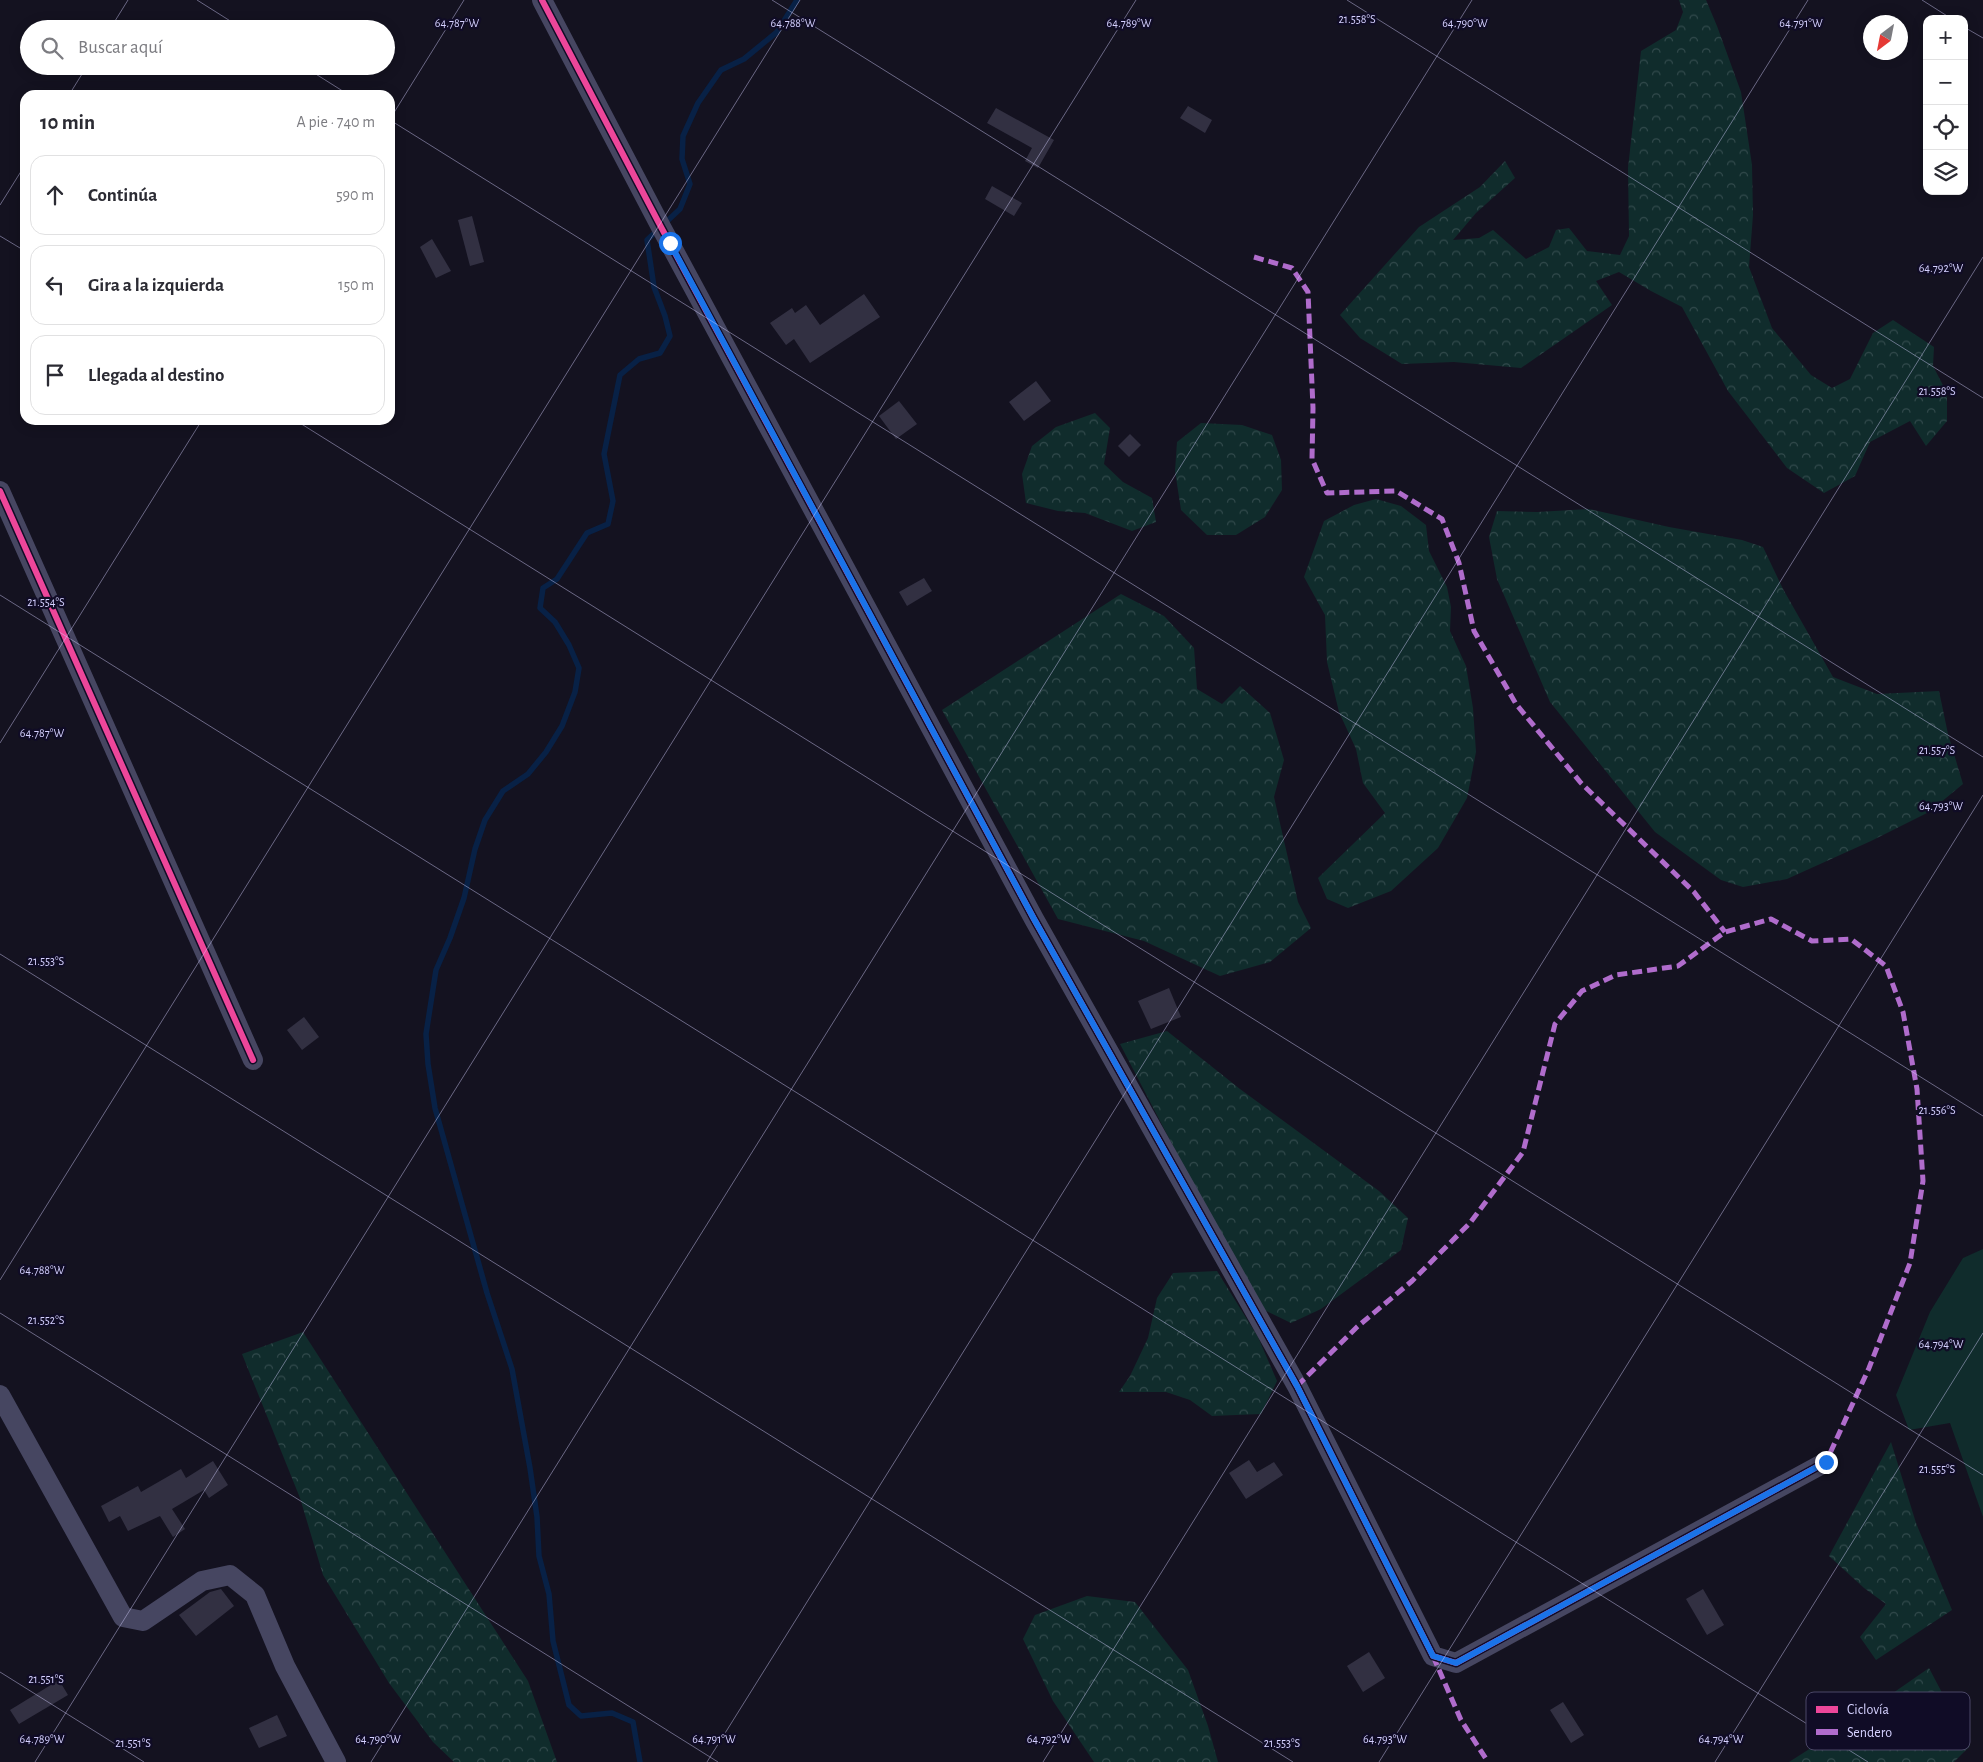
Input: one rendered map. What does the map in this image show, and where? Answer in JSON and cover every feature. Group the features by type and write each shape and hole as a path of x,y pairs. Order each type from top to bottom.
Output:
{"street":[{"path":"542,0 670,243 1034,919 1297,1386 1433,1656 1456,1663 1826,1462"},
{"path":"0,491 253,1060"},
{"path":"0,1394 124,1617 143,1621 202,1582 230,1575 255,1595 285,1666 336,1762"}],"green space":[{"path":"1679,0 1706,0 1741,92 1752,165 1753,215 1749,267 1772,328 1811,375 1832,388 1850,379 1873,333 1893,320 1934,347 1933,366 1947,393 1947,421 1926,446 1910,421 1870,442 1855,476 1824,493 1787,468 1728,391 1682,307 1619,272 1596,281 1612,305 1521,368 1454,362 1402,364 1360,338 1340,315 1419,227 1480,187 1505,161 1515,178 1476,213 1453,240 1479,238 1493,230 1526,259 1549,247 1556,230 1569,228 1587,251 1620,255 1629,236 1628,168 1641,51 1676,30 1683,12"},
{"path":"1095,413 1110,428 1104,464 1123,482 1152,498 1156,522 1132,531 1085,513 1058,511 1026,503 1022,474 1032,446 1056,427"},
{"path":"1201,423 1242,425 1272,435 1281,460 1282,490 1265,517 1236,535 1207,535 1181,510 1175,471 1177,442"},
{"path":"1376,499 1401,506 1426,525 1429,551 1447,587 1451,607 1450,631 1466,666 1473,708 1476,752 1467,798 1438,848 1391,891 1348,908 1327,899 1318,878 1385,813 1363,783 1356,749 1339,712 1327,662 1325,615 1304,577 1324,521 1354,505"},
{"path":"1589,509 1669,527 1742,540 1763,547 1783,589 1833,677 1877,694 1939,691 1948,734 1963,784 1929,812 1871,841 1787,879 1743,887 1721,880 1655,832 1550,702 1497,579 1489,537 1497,511 1537,512"},
{"path":"1121,594 1164,616 1194,648 1197,689 1222,704 1240,686 1270,713 1284,760 1274,797 1298,902 1311,928 1270,962 1220,976 1144,941 1058,919 942,710"},
{"path":"1167,1031 1240,1089 1379,1191 1408,1218 1401,1250 1321,1309 1291,1323 1262,1309 1186,1171 1120,1044"},
{"path":"1983,1249 1983,1517 1950,1423 1909,1430 1896,1395 1930,1312 1963,1258"},
{"path":"1217,1271 1258,1337 1277,1381 1261,1414 1212,1416 1190,1400 1166,1392 1119,1392 1130,1376 1148,1338 1157,1298 1173,1273"},
{"path":"303,1332 528,1681 557,1762 454,1762 433,1742 389,1683 323,1575 300,1498 242,1354"},
{"path":"1891,1442 1916,1523 1952,1610 1876,1660 1860,1637 1886,1604 1864,1588 1829,1556"},
{"path":"1087,1596 1135,1602 1188,1670 1208,1726 1218,1762 1094,1762 1053,1701 1023,1639 1035,1615"},
{"path":"1929,1668 1942,1692 1894,1692"},
{"path":"1808,1750 1966,1750 1954,1762 1789,1762"}],"building":[{"path":"1188,106 1212,120 1205,133 1180,118"},
{"path":"996,108 1054,140 1038,168 1025,161 1032,148 987,123"},
{"path":"992,186 1022,203 1014,216 985,199"},
{"path":"472,216 484,262 470,266 458,220"},
{"path":"432,239 451,271 436,278 420,247"},
{"path":"864,294 880,317 810,363 794,339 786,345 770,323 792,308 795,313 806,305 820,325"},
{"path":"1036,381 1051,401 1024,421 1009,402"},
{"path":"899,401 917,424 896,439 879,416"},
{"path":"1130,434 1141,445 1129,457 1118,446"},
{"path":"924,578 932,591 907,606 899,592"},
{"path":"1169,988 1181,1017 1151,1029 1138,1001"},
{"path":"304,1017 319,1037 302,1050 287,1030"},
{"path":"1249,1460 1257,1472 1274,1462 1283,1475 1246,1499 1229,1473"},
{"path":"213,1461 228,1485 209,1498 204,1490 172,1509 185,1529 173,1537 160,1516 128,1531 120,1516 109,1522 101,1506 138,1486 141,1492 181,1469 186,1478"},
{"path":"221,1589 234,1606 196,1636 179,1615 210,1592"},
{"path":"1703,1589 1724,1625 1707,1635 1686,1599"},
{"path":"1369,1652 1385,1678 1363,1692 1347,1666"},
{"path":"59,1680 68,1695 19,1724 10,1710"},
{"path":"1563,1702 1584,1735 1571,1743 1550,1710"},
{"path":"277,1715 287,1736 259,1748 249,1728"}],"waterway":[{"path":"640,1762 633,1722 612,1713 581,1716 569,1705 553,1641 549,1594 539,1556 537,1517 530,1468 512,1369 487,1293 435,1108 428,1064 426,1034 436,970 464,898 475,849 485,820 503,791 528,774 546,752 562,726 575,692 579,668 569,645 555,622 540,608 543,588 557,579 587,533 608,524 613,501 604,454 620,375 639,359 660,353 670,336 654,287 647,240 680,209 690,184 682,159 683,136 698,103 721,70 744,59 777,32 797,0"}],"marked path":[{"path":"1254,257 1292,268 1308,292 1313,408 1312,459 1327,493 1396,491 1442,519 1459,563 1474,631 1516,704 1581,783 1694,892 1725,932"},
{"path":"1297,1386 1357,1327 1412,1281 1470,1223 1523,1152 1555,1024 1582,991 1616,975 1678,966 1725,932 1771,919 1812,941 1851,939 1886,966 1903,1012 1917,1089 1923,1181 1910,1263 1869,1368 1826,1462"},
{"path":"1433,1656 1461,1720 1488,1762"}],"cycle path":[{"path":"542,0 661,227 1034,919 1297,1386 1433,1656 1456,1663 1826,1462"},
{"path":"0,491 253,1060"}],"route":[{"path":"670,243 1034,919 1297,1386 1433,1656 1456,1663 1826,1462"}]}
